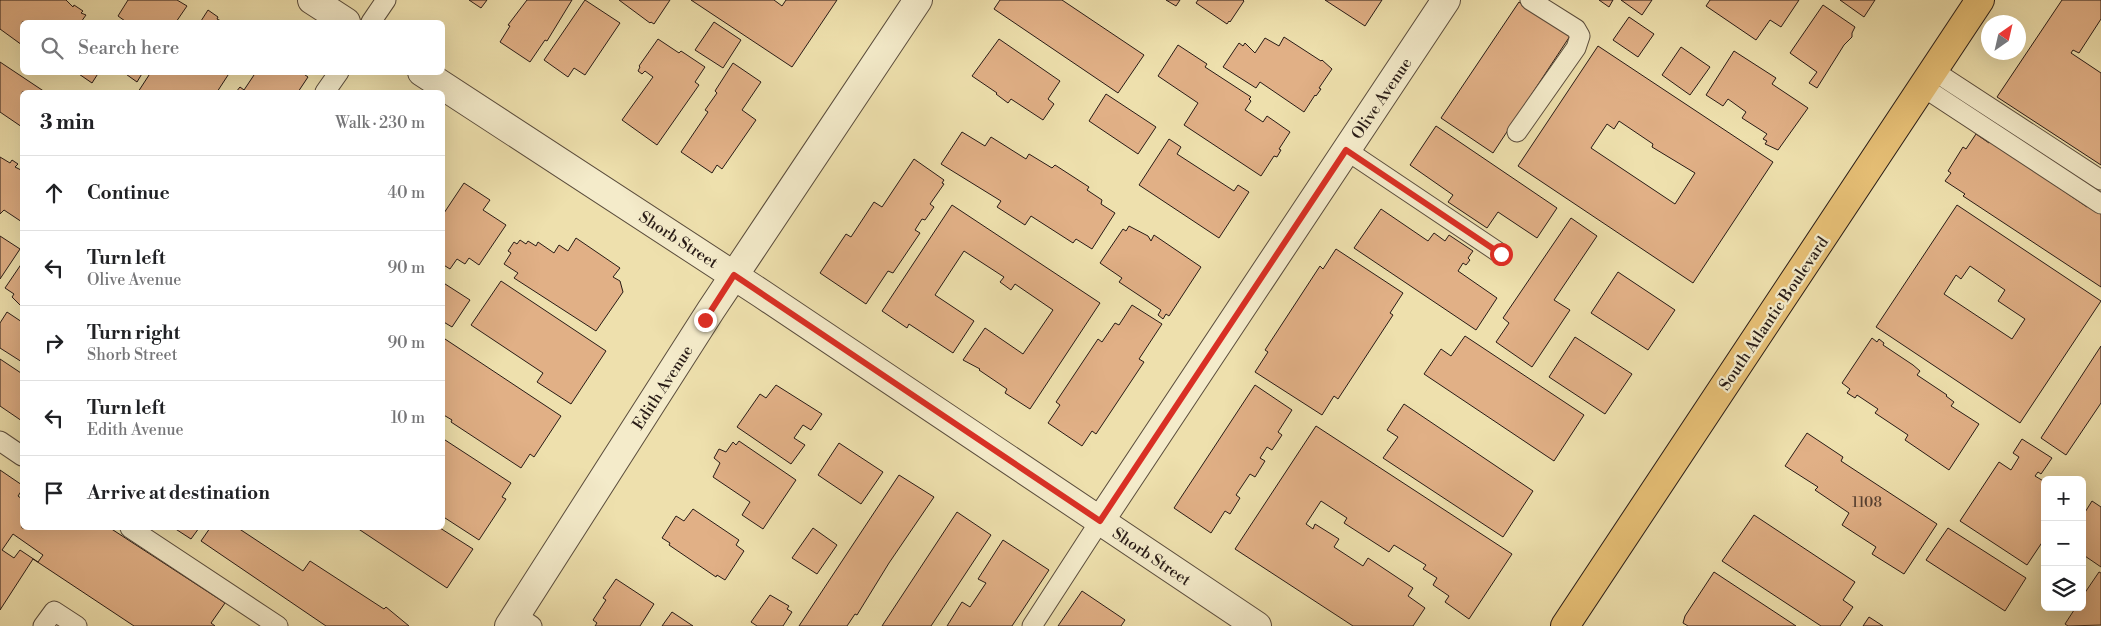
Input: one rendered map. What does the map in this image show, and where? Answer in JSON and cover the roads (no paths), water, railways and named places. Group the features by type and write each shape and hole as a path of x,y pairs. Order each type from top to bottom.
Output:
{"main road":[{"name":"South Atlantic Boulevard","path":"1565,626 1980,0"}],"street":[{"path":"312,0 343,20"},
{"name":"Edith Avenue","path":"519,622 734,275 918,0"},
{"name":"Olive Avenue","path":"1100,521 1446,0"},
{"name":"Shorb Street","path":"427,75 734,275 1257,626"}],"lane":[{"path":"372,20 386,0"},
{"path":"1517,132 1576,48 1580,36 1576,29 1530,0"},
{"path":"326,90 336,75"},
{"path":"1928,79 2101,180"},
{"path":"1928,79 2101,204"},
{"path":"1346,150 1501,254"},
{"path":"0,441 20,455"},
{"path":"1032,626 1100,521"},
{"path":"133,530 278,626"},
{"path":"43,626 54,610 77,626"}]}
